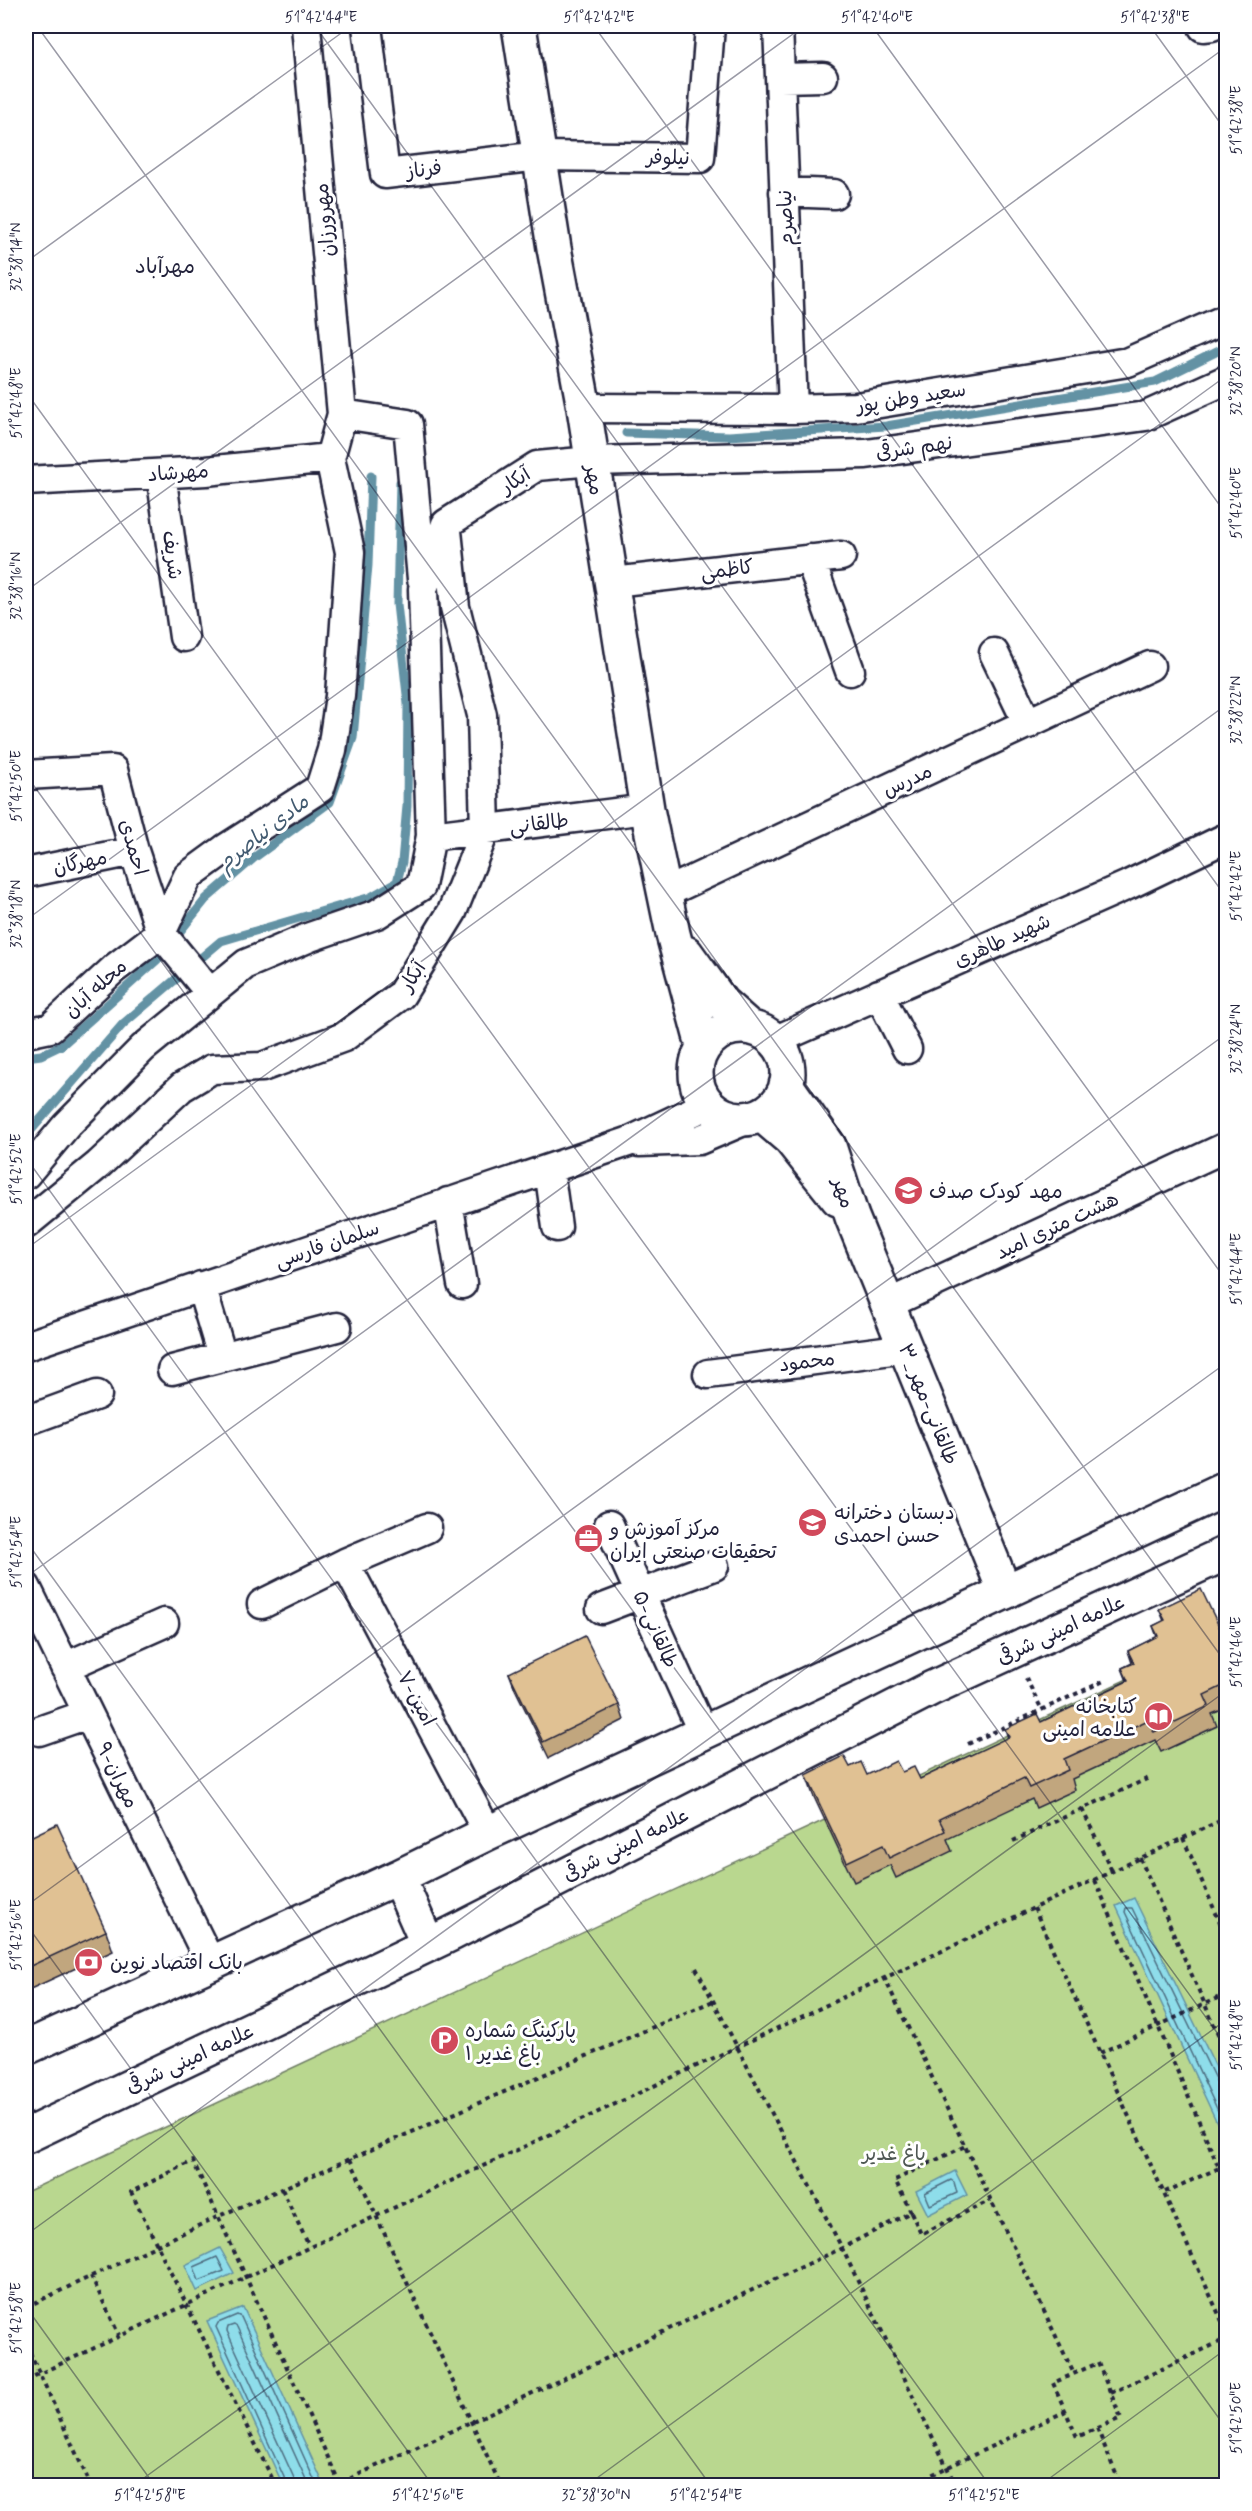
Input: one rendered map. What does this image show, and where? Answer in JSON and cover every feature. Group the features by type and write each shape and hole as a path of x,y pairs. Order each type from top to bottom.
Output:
{"main road":[{"name":"مهر","path":"519,26 554,248 585,408 647,809 673,934 703,1046"},
{"name":"مهر","path":"673,934 722,1003 762,1033"},
{"path":"723,1030 762,1033 787,1061 786,1085 777,1102 755,1117 733,1119 719,1114 707,1105 700,1094 694,1070 703,1046 723,1030"},
{"name":"مهر","path":"786,1085 829,1146 852,1217"},
{"name":"مهر","path":"755,1117 790,1139 852,1217"},
{"name":"۳_طالقانی-مهر","path":"852,1217 1005,1592"},
{"path":"26,2048 398,1877 1227,1489"},
{"name":"علامه امینی شرقی","path":"26,2136 428,1945 930,1689 1227,1553"},
{"path":"398,1877 428,1945"}],"street":[{"name":"مهرورزان","path":"306,26 342,414"},
{"name":"فرناز","path":"367,26 385,174 540,156"},
{"name":"نیلوفر","path":"540,156 700,158 710,26"},
{"name":"نیاصرم","path":"778,26 793,409"},
{"path":"780,78 823,77"},
{"path":"784,192 834,194"},
{"name":"سعید وطن پور","path":"585,408 856,407 1128,362 1227,319"},
{"name":"نهم شرقی","path":"592,462 878,452 1146,416 1227,380"},
{"path":"26,1174 66,1126 143,1048 246,964 310,937 377,914 421,886 431,836 423,589 408,424 342,414 330,458 350,552 340,696 332,750 320,788 225,849 189,876 161,933"},
{"name":"مهرشاد","path":"26,481 161,474 330,458"},
{"name":"آبکار","path":"26,1224 99,1166 182,1087 212,1069 262,1067 344,1036 401,995 452,912 485,830 482,715 455,607 446,524 537,466 592,462"},
{"name":"شریف","path":"161,474 184,638"},
{"path":"423,589 446,524"},
{"name":"کاظمی","path":"613,582 841,556"},
{"path":"810,559 850,671"},
{"path":"994,653 1028,724"},
{"name":"مدرس","path":"665,893 1150,666"},
{"name":"احمدی","path":"26,775 113,770 134,851 161,933 210,993"},
{"name":"طالقانی","path":"431,836 647,809"},
{"name":"شهید طاهری","path":"762,1033 879,994 1128,885 1227,838"},
{"name":"مهرگان","path":"26,873 134,851"},
{"name":"محله آبان","path":"26,1033 50,1028 115,968 161,933"},
{"path":"879,994 907,1049"},
{"name":"سلمان فارسی","path":"26,1346 628,1142 707,1105"},
{"name":"سلمان فارسی","path":"628,1142 699,1140 755,1117"},
{"name":"هشت متری امید","path":"888,1304 1227,1147"},
{"path":"549,1169 557,1227"},
{"path":"448,1202 462,1284"},
{"path":"201,1286 222,1356"},
{"path":"172,1370 337,1327"},
{"name":"محمود","path":"708,1374 907,1348"},
{"path":"26,1418 97,1395"},
{"name":"۵-طالقانی","path":"609,1525 703,1733"},
{"path":"262,1604 345,1563 427,1528"},
{"name":"۷-امین","path":"345,1563 488,1833"},
{"path":"601,1609 714,1566"},
{"name":"۹-مهران","path":"26,1587 210,1962"},
{"path":"65,1667 165,1623"},
{"path":"39,1731 88,1714"}],"path":[{"path":"968,1744 1106,1680"},
{"path":"1013,1841 1150,1777"},
{"path":"1082,1809 1112,1871"},
{"path":"26,2380 1227,1818"},
{"path":"1183,1838 1227,1936"},
{"path":"1140,1858 1227,2052"},
{"path":"1095,1880 1227,2184"},
{"path":"1034,1908 1227,2330"},
{"path":"696,1968 842,2248 956,2486"},
{"path":"885,1977 1074,2374"},
{"path":"1100,2052 1227,1994"},
{"path":"26,2307 219,2216 713,2001"},
{"path":"965,2146 895,2180 921,2235 991,2200"},
{"path":"350,2159 501,2486"},
{"path":"276,2486 131,2192 193,2161 340,2484"},
{"path":"1165,2192 1227,2165"},
{"path":"282,2189 309,2246"},
{"path":"334,2486 842,2248 911,2212"},
{"path":"91,2276 119,2335"},
{"path":"1111,2393 1227,2339"},
{"path":"26,2344 92,2486"},
{"path":"1098,2363 1121,2418 1077,2437 1053,2383 1074,2374 1098,2363"},
{"path":"908,2486 1066,2411"},
{"path":"1097,2428 1121,2486"}],"green space":[{"name":"باغ غدیر","path":"1226,1633 1226,2485 26,2485 26,2192"}],"water":[{"path":"1134,1898 1226,2088 1226,2142 1116,1906"},
{"path":"955,2171 967,2195 928,2215 916,2191"},
{"path":"220,2248 234,2273 197,2291 185,2265"},
{"path":"243,2307 324,2485 283,2485 207,2321"}],"building":[{"path":"1201,1589 1227,1643 1227,1684 1204,1695 1209,1706 1154,1732 1148,1720 1064,1759 1068,1770 1029,1788 1024,1778 939,1819 945,1831 889,1858 883,1845 847,1862 806,1775 844,1756 850,1767 861,1762 867,1775 896,1761 902,1772 914,1767 920,1779 1009,1737 1005,1729 1037,1714 1041,1722 1128,1681 1122,1668 1134,1663 1128,1651 1158,1636 1153,1626 1165,1620 1159,1609"},
{"path":"585,1636 619,1705 543,1742 509,1673"},
{"path":"57,1824 106,1931 26,1968 26,1839"}],"waterway":[{"path":"626,433 729,436 886,426 1155,382 1226,347"},
{"name":"مادی نیاصرم","path":"26,1057 41,1055 62,1045 157,960 206,899 255,857 330,802 353,738 368,565 371,476"},
{"path":"26,1136 123,1024 221,941 371,897 397,882 402,862 407,806 408,704 397,604 400,482"}],"place":[{"name":"مهد کودک صدف","path":"908,1191"},
{"name":"دبستان دخترانه حسن احمدی","path":"813,1523"},
{"name":"مرکز آموزش و تحقیقات صنعتی ایران","path":"589,1539"},
{"name":"کتابخانه علامه امینی","path":"1158,1717"},
{"name":"بانک اقتصاد نوین","path":"89,1962"},
{"name":"پارکینگ شماره ۱ باغ غدیر","path":"444,2041"}],"district":[{"name":"مهرآباد","path":"165,266"}]}
